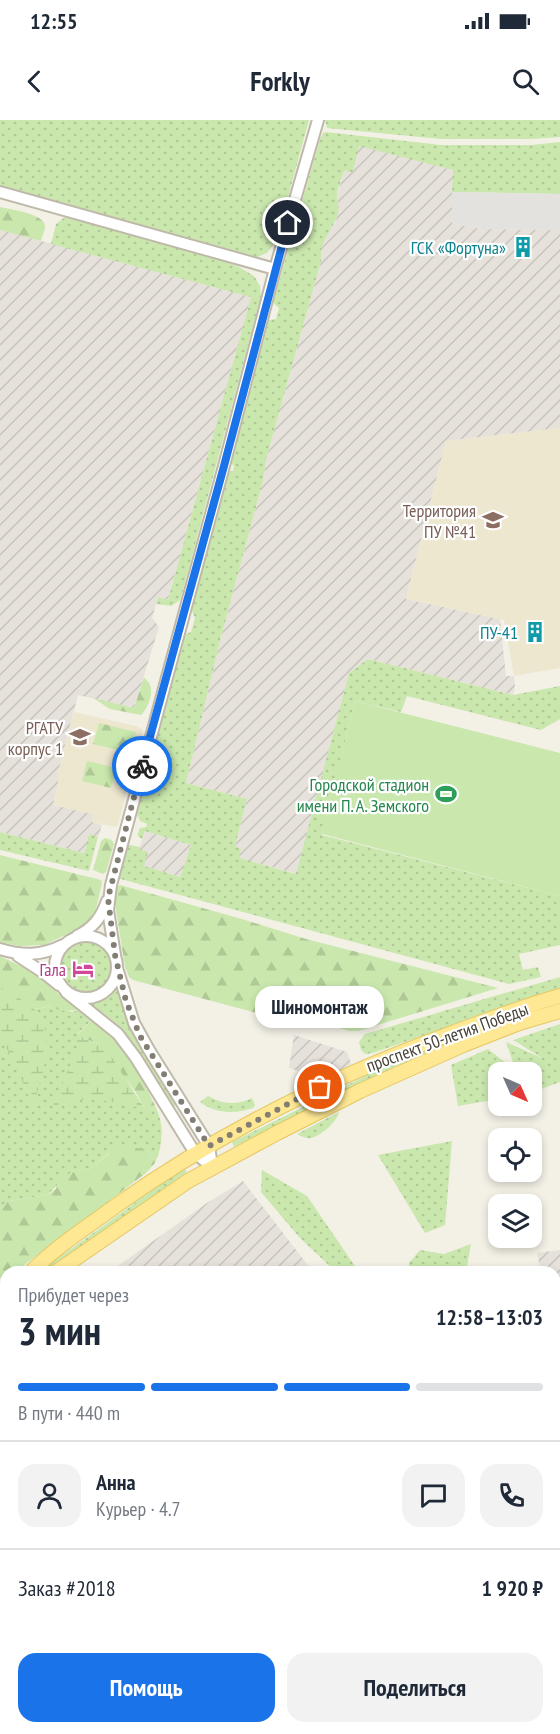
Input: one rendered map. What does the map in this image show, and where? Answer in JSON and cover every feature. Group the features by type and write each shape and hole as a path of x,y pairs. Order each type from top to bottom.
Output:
{"main road":[{"name":"проспект 50-летия Победы","path":"38,1266 95,1220 155,1178 195,1153 320,1087 372,1063 515,1010 560,996"},
{"name":"проспект 50-летия Победы","path":"65,1266 166,1195 212,1167 316,1113 463,1045 519,1023 560,1011"}],"street":[{"path":"5,950 34,955 64,945 89,929 99,918 108,898 275,269 318,120"},
{"path":"0,192 275,269"},
{"path":"108,898 117,968 129,1010 140,1036 209,1146 212,1167"},
{"path":"75,938 86,936 98,938 108,945 115,955"},
{"path":"64,945 57,955 54,967 56,979 63,989 74,996 85,999 108,990 117,968"},
{"path":"5,950 39,969 118,1034 136,1058 195,1153 212,1167"}],"shaded area":[{"path":"359,145 453,170 452,223 481,229 560,230 560,428 446,441 406,599 500,619 506,676 514,676 513,695 368,659 349,673 297,874 238,858 235,847 247,799 186,783 221,637 263,481 266,460 321,261 325,235 335,223 339,209 337,195 344,171"},
{"path":"452,192 560,194 560,230 481,229 452,223"},
{"path":"0,230 251,297 168,600 158,598 152,618 159,627 134,708 78,695 58,773 53,805 94,814 92,822 102,825 98,837 89,834 84,853 0,832"},
{"name":"Территория ПУ №41","path":"560,428 560,668 514,676 504,620 406,599 446,441"},
{"path":"74,712 136,726 143,730 137,755 131,755 127,768 132,772 116,827 92,822 93,814 53,805 58,773"},
{"path":"145,831 191,845 180,877 143,866 139,849"},
{"path":"294,1035 347,1052 351,1064 327,1076 324,1071 303,1080 301,1072 289,1068"},
{"path":"243,1181 308,1266 118,1266 207,1203"},
{"path":"560,1250 560,1266 540,1266 537,1253"}],"green space":[{"path":"0,120 309,120 276,241 267,253 257,257 0,185"},
{"path":"325,120 560,120 560,137 441,139 327,128"},
{"path":"326,132 441,145 532,145 560,142 560,194 452,192 453,170 359,146 353,172 344,171 337,194 338,213 321,253 321,261 266,460 263,481 221,637 186,783 247,799 235,846 241,849 239,858 296,874 349,673 368,659 513,695 560,686 560,719 541,730 407,696 401,712 355,701 322,835 560,896 560,945 519,954 523,970 538,967 541,977 509,984 117,878 125,844 140,847 139,849 148,852 144,866 180,877 191,845 145,831 142,839 137,835 140,828 146,827 147,824 140,821 137,814 183,638 191,632 195,618 191,609 228,472 233,471 234,466 231,463 269,320 276,319 279,308 273,303 320,139"},
{"path":"0,207 39,218 45,226 41,241 0,230"},
{"path":"65,217 221,260 254,276 260,286 261,296 182,594 180,600 171,606 156,604 158,597 168,600 251,297 51,244 56,224"},
{"path":"144,677 150,684 151,693 148,705 141,715 110,709 93,698 134,708"},
{"name":"Городской стадион имени П. А. Земского","path":"355,701 560,753 560,896 322,834"},
{"path":"99,723 136,732 131,753 93,744"},
{"path":"87,761 116,768 111,788 82,781"},
{"path":"0,832 84,853 89,834 98,837 89,871 0,850"},
{"path":"105,838 112,840 114,844 106,872 103,874 93,870 101,841"},
{"path":"0,855 101,880 96,909 92,916 80,928 44,945 19,946 0,942"},
{"path":"120,885 306,939 498,988 358,1031 349,1031 280,1008 276,1018 133,980 129,977 125,967 114,898 116,886"},
{"path":"81,942 91,942 104,949 111,962 111,972 104,985 91,992 81,992 72,988 65,981 61,972 61,962 65,953 72,946"},
{"path":"0,956 31,971 79,1010 60,1011 52,1006 34,1009 0,987"},
{"path":"560,977 560,990 373,1053 365,1054 361,1050 359,1042 365,1034"},
{"path":"116,985 131,1029 177,1104 172,1107 124,1034 90,1003 107,995"},
{"path":"0,987 34,1009 53,1006 72,1012 79,1010 92,1020 77,1034 145,1109 157,1110 162,1136 155,1163 148,1150 109,1153 91,1168 72,1172 47,1195 9,1201 0,1208"},
{"path":"0,987 31,1006 43,1022 46,1034 46,1060 32,1112 27,1091 0,1034"},
{"path":"560,1002 560,1006 396,1066 234,1147 232,1142 394,1062 460,1035"},
{"path":"92,1020 114,1039 126,1054 157,1110 145,1109 135,1091 98,1044 77,1035"},
{"path":"560,1024 560,1082 542,1089 542,1062 513,1062 506,1042 542,1058 513,1040"},
{"path":"77,1035 98,1044 111,1056 145,1109 114,1102 85,1099 53,1106 77,1049"},
{"path":"488,1049 505,1062 488,1062 488,1101 458,1106 451,1065"},
{"path":"208,1096 230,1103 252,1098 255,1105 253,1108 239,1111 219,1111 200,1102"},
{"path":"339,1112 332,1124 315,1137 309,1138 297,1134"},
{"path":"452,1141 445,1225 425,1233 378,1155"},
{"path":"120,1145 148,1150 155,1163 146,1173 23,1266 0,1266 0,1208 9,1201 47,1195 56,1189 58,1179 72,1172 91,1168"},
{"path":"185,1169 187,1172 53,1266 47,1266"},
{"path":"262,1170 307,1196 355,1266 330,1266 300,1238 261,1192"},
{"path":"471,1244 467,1266 409,1266 420,1250 444,1254"}],"way so far":[{"path":"142,766 108,898 117,968 129,1010 140,1036 209,1146 320,1087"}],"place":[{"name":"ГСК «Фортуна»","path":"523,247"},
{"name":"Территория ПУ №41","path":"493,520"},
{"name":"ПУ-41","path":"535,632"},
{"name":"РГАТУ корпус 1","path":"80,737"},
{"name":"Городской стадион имени П. А. Земского","path":"446,794"},
{"name":"Гала","path":"83,969"},
{"name":"Шиномонтаж","path":"320,1087"}],"route":[{"path":"142,766 288,223"}]}
